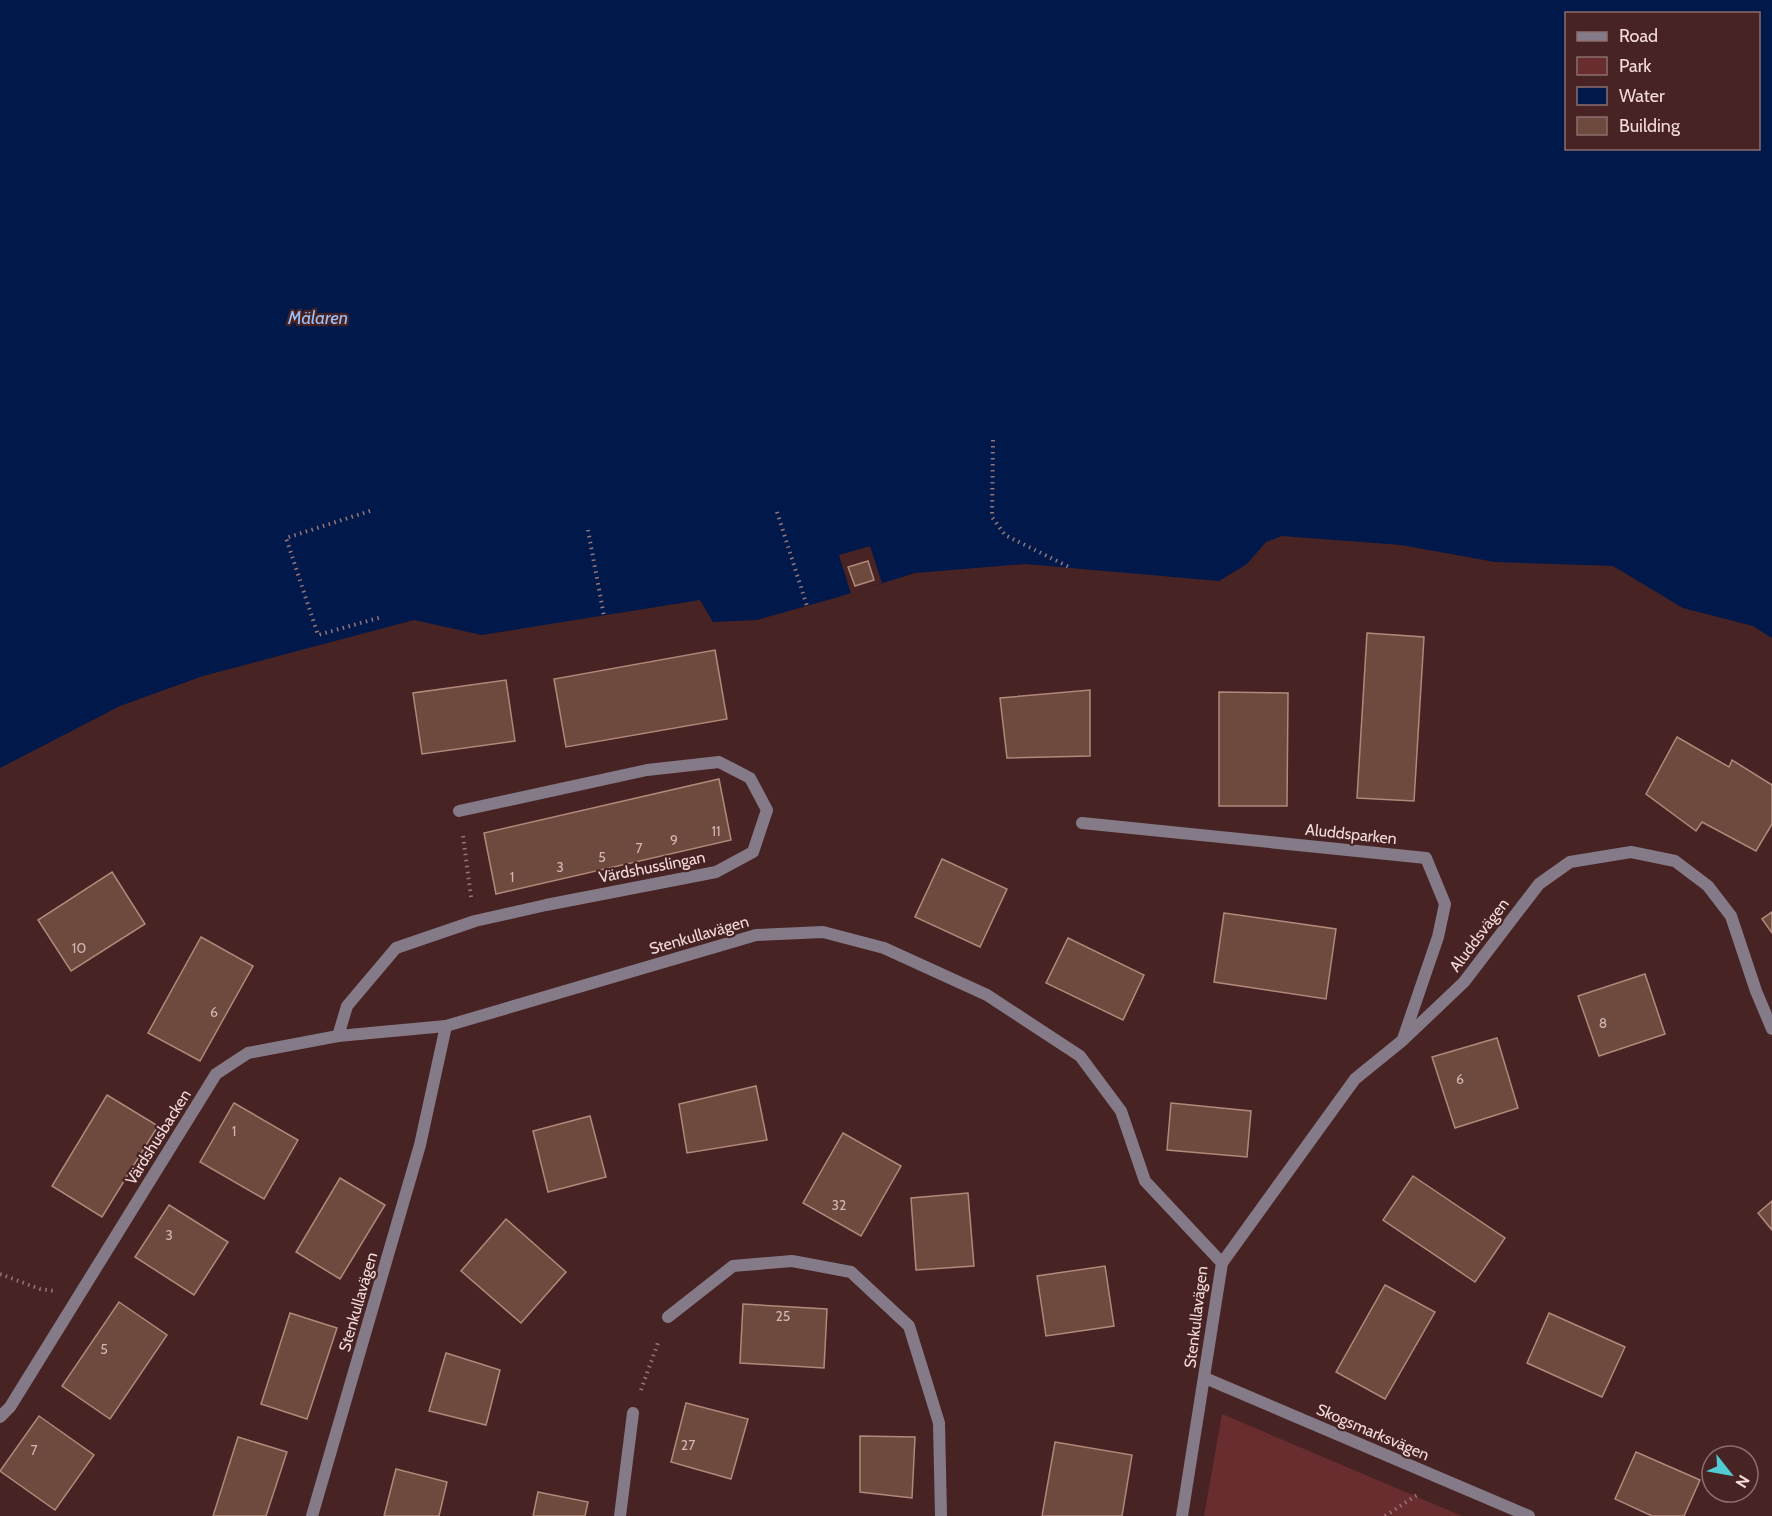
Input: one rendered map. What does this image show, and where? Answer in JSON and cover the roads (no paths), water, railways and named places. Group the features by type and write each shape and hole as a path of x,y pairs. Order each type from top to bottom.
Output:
{"street":[{"name":"Värdshusslingan","path":"338,1036 347,1006 396,948 475,921 716,872 753,852 767,810 750,778 719,762 647,770 459,811"},
{"name":"Aluddsparken","path":"1082,824 1426,858 1446,904 1438,937 1403,1040"},
{"name":"Aluddsvägen","path":"1222,1263 1355,1079 1403,1040 1464,982 1539,884 1570,862 1630,852 1675,861 1708,886 1731,916 1756,991 1772,1029"},
{"name":"Stenkullavägen","path":"312,1516 420,1145 446,1026 756,935 823,932 884,948 987,995 1080,1056 1121,1111 1144,1181 1222,1263 1182,1516"},
{"name":"Värdshusbacken","path":"0,1418 22,1388 216,1074 248,1053 338,1036 446,1026"},
{"path":"668,1317 733,1266 792,1261 851,1272 909,1326 939,1423 941,1516"},
{"name":"Skogsmarksvägen","path":"1205,1378 1529,1516"},
{"path":"620,1516 633,1413"}],"water":[{"name":"Mälaren","path":"0,0 1772,0 1772,638 1753,626 1683,608 1613,566 1495,562 1401,545 1282,536 1266,542 1247,564 1219,581 1025,564 915,573 757,620 713,622 700,600 482,635 414,620 203,676 120,706 0,768"}]}
